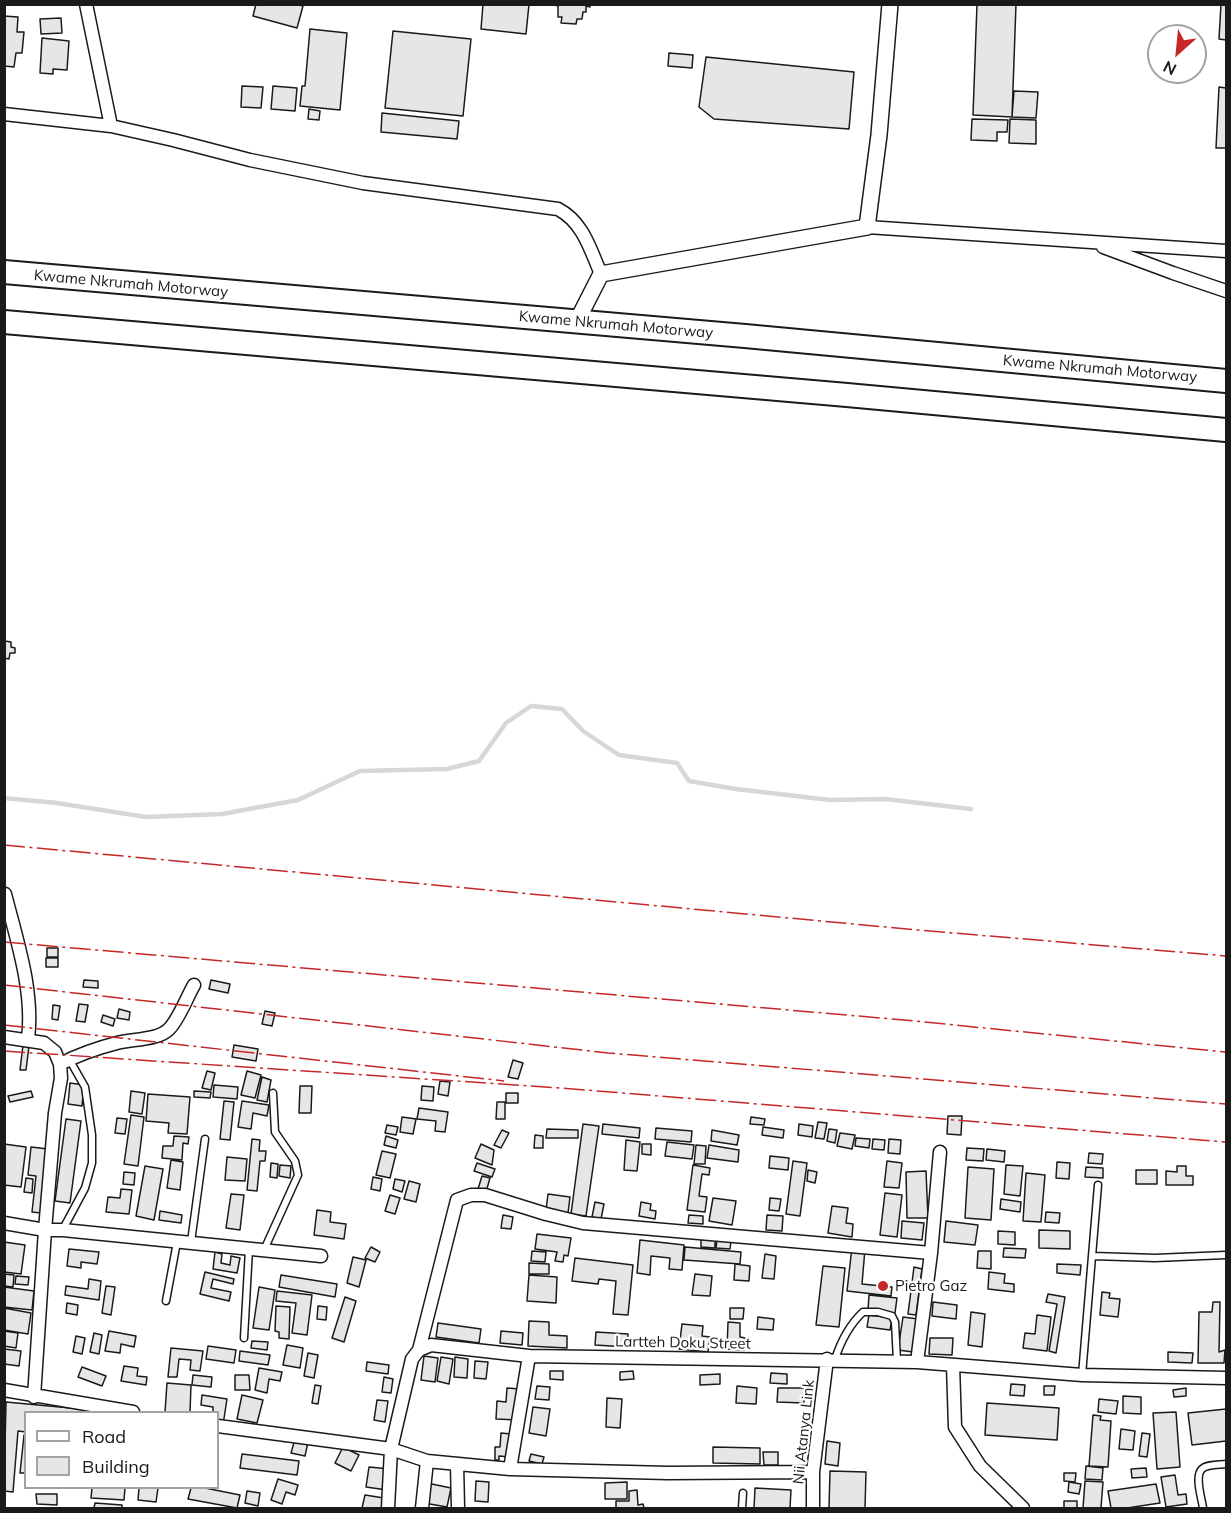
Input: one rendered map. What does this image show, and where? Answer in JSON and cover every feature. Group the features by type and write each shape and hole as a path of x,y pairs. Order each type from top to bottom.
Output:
{"highway":[{"name":"Kwame Nkrumah Motorway","path":"4,273 734,335 1227,381"},
{"path":"4,322 1227,430"}],"street":[{"path":"86,4 111,126"},
{"path":"867,227 879,135 890,4"},
{"path":"4,114 111,126 250,160 363,183 558,209 570,215 584,233 601,274"},
{"path":"601,274 867,227 1227,251"},
{"path":"1091,242 1227,291"},
{"path":"576,322 601,274"},
{"path":"5,894 28,998 30,1020 28,1039"},
{"path":"65,1061 133,1039 161,1035 170,1028 194,985"},
{"path":"4,1037 44,1042 65,1061"},
{"path":"34,1397 55,1113 65,1061"},
{"path":"917,1362 931,1253 940,1152"},
{"path":"388,1509 391,1449 412,1359 419,1350 457,1200 471,1195 495,1197 546,1214 583,1222 931,1253"},
{"path":"4,1223 45,1230 321,1256"},
{"name":"Lartteh Doku Street","path":"419,1350 431,1344 529,1356 897,1361 1082,1375 1227,1378"},
{"path":"510,1469 529,1356"},
{"name":"Nii Atanya Link","path":"813,1509 813,1472 831,1359"},
{"path":"953,1365 955,1427 980,1466 1023,1509"},
{"path":"4,1390 121,1411"},
{"path":"219,1426 391,1449 427,1461 510,1469 633,1473 813,1472"},
{"path":"423,1509 427,1461"},
{"path":"457,1464 458,1509"}],"lane":[{"path":"63,1230 85,1188 92,1163 92,1135 86,1087 65,1061"},
{"path":"264,1250 298,1175 295,1161 275,1132 273,1093"},
{"path":"191,1242 205,1139"},
{"path":"1082,1375 1098,1185"},
{"path":"166,1300 177,1241"},
{"path":"244,1338 249,1248"},
{"path":"1093,1256 1155,1258 1227,1255"},
{"path":"831,1359 857,1318 864,1312 878,1312 892,1316 896,1322 897,1361"},
{"path":"1203,1509 1198,1476 1200,1471 1203,1467 1227,1464"},
{"path":"742,1509 743,1493"}],"building":[{"path":"256,4 303,6 297,28 253,16"},
{"path":"483,4 529,4 526,34 481,29"},
{"path":"551,4 590,4 590,7 586,6 586,12 583,12 582,19 577,19 576,24 561,23 562,17 558,17 558,6"},
{"path":"977,4 1016,4 1012,117 973,115"},
{"path":"1221,4 1226,4 1226,40 1219,39"},
{"path":"4,16 18,17 17,32 24,32 22,53 16,53 14,67 4,66"},
{"path":"61,18 62,33 41,34 40,19"},
{"path":"310,29 347,33 340,110 300,106 302,86 305,86"},
{"path":"393,31 471,39 463,116 385,108"},
{"path":"42,38 69,41 67,70 53,69 53,74 40,73"},
{"path":"669,53 693,55 692,68 668,66"},
{"path":"706,57 854,72 849,129 714,119 699,107"},
{"path":"242,86 263,87 261,108 241,107"},
{"path":"273,86 297,88 295,111 271,109"},
{"path":"1219,87 1226,88 1226,148 1216,148"},
{"path":"1014,91 1038,92 1036,118 1012,117"},
{"path":"309,109 320,111 319,120 308,119"},
{"path":"382,113 459,121 457,139 381,132"},
{"path":"972,119 1008,120 1007,132 997,132 997,141 971,140"},
{"path":"1010,119 1036,120 1036,144 1009,143"},
{"path":"5,641 11,642 11,647 15,648 15,653 10,653 9,659 4,658"},
{"path":"47,948 58,948 58,957 47,957"},
{"path":"46,958 58,958 58,967 46,967"},
{"path":"84,980 98,981 98,988 83,987"},
{"path":"211,980 230,984 228,993 209,989"},
{"path":"79,1004 88,1005 85,1022 76,1021"},
{"path":"53,1005 60,1006 58,1020 52,1019"},
{"path":"119,1009 130,1012 129,1020 117,1018"},
{"path":"265,1011 275,1013 272,1026 262,1024"},
{"path":"103,1015 115,1019 113,1026 101,1022"},
{"path":"23,1045 29,1046 26,1070 20,1070"},
{"path":"234,1045 258,1049 256,1061 232,1057"},
{"path":"513,1060 523,1063 518,1079 508,1077"},
{"path":"207,1071 215,1073 211,1090 202,1088"},
{"path":"247,1071 261,1075 255,1098 241,1095"},
{"path":"262,1077 271,1080 267,1102 257,1100"},
{"path":"440,1081 450,1082 448,1096 438,1094"},
{"path":"70,1083 84,1085 82,1106 68,1104"},
{"path":"214,1085 238,1087 237,1099 213,1097"},
{"path":"300,1086 312,1086 311,1113 299,1113"},
{"path":"422,1086 434,1087 433,1101 421,1100"},
{"path":"31,1091 33,1097 10,1102 8,1096"},
{"path":"131,1091 145,1093 142,1114 129,1112"},
{"path":"194,1091 211,1092 210,1098 194,1097"},
{"path":"506,1093 518,1093 518,1103 506,1103"},
{"path":"148,1094 190,1097 187,1134 168,1133 169,1123 146,1121"},
{"path":"224,1101 234,1102 230,1140 220,1139"},
{"path":"242,1101 269,1105 267,1116 253,1113 251,1129 238,1127"},
{"path":"497,1102 505,1102 505,1119 496,1119"},
{"path":"419,1108 448,1112 445,1132 435,1131 436,1121 417,1119"},
{"path":"131,1115 144,1117 138,1166 124,1164"},
{"path":"948,1116 962,1116 961,1135 947,1134"},
{"path":"402,1117 416,1119 413,1134 400,1132"},
{"path":"751,1117 765,1119 764,1125 750,1124"},
{"path":"117,1118 127,1119 125,1134 115,1133"},
{"path":"66,1119 81,1121 70,1203 55,1201"},
{"path":"818,1122 827,1123 824,1139 815,1138"},
{"path":"583,1124 599,1126 586,1216 571,1214"},
{"path":"603,1124 640,1128 639,1138 602,1134"},
{"path":"799,1124 813,1126 812,1137 798,1135"},
{"path":"387,1125 398,1127 396,1135 385,1133"},
{"path":"763,1127 784,1130 783,1138 762,1135"},
{"path":"656,1128 692,1131 691,1142 655,1139"},
{"path":"547,1129 578,1130 578,1138 546,1138"},
{"path":"829,1129 837,1130 835,1143 827,1141"},
{"path":"502,1130 509,1133 501,1148 494,1145"},
{"path":"712,1130 739,1135 737,1145 711,1141"},
{"path":"840,1133 855,1135 852,1149 837,1146"},
{"path":"535,1135 543,1136 543,1148 534,1148"},
{"path":"174,1136 189,1137 188,1144 183,1143 182,1160 162,1158 163,1146 173,1146"},
{"path":"386,1136 398,1140 396,1148 384,1145"},
{"path":"856,1138 870,1139 869,1148 855,1146"},
{"path":"252,1139 260,1140 259,1151 266,1151 265,1161 260,1161 257,1191 247,1190"},
{"path":"873,1139 885,1140 884,1150 872,1149"},
{"path":"889,1139 901,1140 900,1154 888,1153"},
{"path":"626,1140 640,1142 637,1171 624,1170"},
{"path":"667,1142 694,1145 692,1159 665,1156"},
{"path":"4,1144 26,1147 21,1187 4,1185"},
{"path":"481,1144 494,1150 492,1165 475,1158"},
{"path":"642,1144 651,1144 651,1155 642,1154"},
{"path":"696,1145 706,1146 705,1164 694,1164"},
{"path":"709,1145 739,1150 738,1162 707,1158"},
{"path":"31,1147 48,1149 41,1213 32,1212 36,1176 28,1175"},
{"path":"967,1148 984,1149 983,1161 966,1160"},
{"path":"987,1149 1005,1151 1004,1162 986,1160"},
{"path":"382,1151 396,1154 390,1178 376,1175"},
{"path":"1089,1153 1103,1154 1102,1164 1088,1163"},
{"path":"770,1156 789,1158 788,1170 769,1168"},
{"path":"227,1157 247,1159 245,1181 225,1180"},
{"path":"171,1160 183,1162 180,1190 167,1188"},
{"path":"793,1161 807,1163 800,1216 786,1214"},
{"path":"887,1161 902,1163 899,1188 884,1187"},
{"path":"1057,1162 1070,1163 1069,1179 1056,1178"},
{"path":"271,1163 278,1164 277,1178 270,1177"},
{"path":"477,1163 495,1169 492,1177 474,1171"},
{"path":"280,1165 291,1166 290,1178 279,1176"},
{"path":"693,1165 710,1168 709,1175 702,1174 699,1196 707,1197 705,1212 687,1210"},
{"path":"1006,1165 1023,1166 1020,1196 1004,1194"},
{"path":"145,1166 163,1169 154,1220 136,1216"},
{"path":"1177,1166 1186,1166 1186,1176 1193,1176 1193,1185 1166,1185 1166,1171 1177,1172"},
{"path":"968,1167 994,1169 991,1220 965,1218"},
{"path":"1086,1167 1103,1168 1103,1178 1085,1177"},
{"path":"808,1170 817,1172 815,1183 807,1181"},
{"path":"1136,1170 1157,1170 1157,1184 1136,1184"},
{"path":"926,1171 928,1218 907,1218 906,1172"},
{"path":"124,1172 135,1173 134,1185 123,1184"},
{"path":"1026,1173 1045,1175 1041,1222 1023,1221"},
{"path":"482,1176 490,1178 486,1192 478,1189"},
{"path":"373,1177 382,1179 380,1191 371,1189"},
{"path":"26,1178 33,1179 32,1193 24,1192"},
{"path":"395,1179 405,1181 402,1192 393,1189"},
{"path":"409,1181 420,1184 416,1202 404,1199"},
{"path":"121,1189 132,1190 129,1214 106,1212 108,1197 120,1198"},
{"path":"885,1193 902,1195 897,1237 880,1235"},
{"path":"231,1194 244,1195 240,1230 226,1228"},
{"path":"548,1194 570,1197 568,1213 546,1210"},
{"path":"390,1195 400,1198 395,1214 385,1211"},
{"path":"713,1198 736,1201 732,1225 709,1221"},
{"path":"770,1198 781,1199 779,1211 769,1210"},
{"path":"1001,1199 1021,1202 1020,1212 1000,1209"},
{"path":"595,1202 604,1204 601,1219 592,1217"},
{"path":"641,1202 651,1204 650,1210 656,1211 655,1219 639,1216"},
{"path":"832,1206 848,1208 846,1223 853,1224 852,1237 828,1233"},
{"path":"317,1210 331,1212 330,1222 346,1224 344,1239 314,1235"},
{"path":"160,1211 182,1215 181,1223 159,1220"},
{"path":"1046,1212 1060,1213 1059,1223 1045,1222"},
{"path":"503,1215 513,1217 511,1229 501,1228"},
{"path":"689,1215 703,1216 703,1224 688,1223"},
{"path":"767,1215 783,1216 782,1231 766,1230"},
{"path":"902,1221 924,1223 922,1240 901,1238"},
{"path":"946,1221 978,1225 975,1245 944,1242"},
{"path":"1039,1230 1070,1231 1070,1249 1039,1248"},
{"path":"998,1231 1015,1232 1015,1245 998,1244"},
{"path":"537,1234 571,1238 568,1256 564,1255 563,1262 555,1261 557,1252 535,1249"},
{"path":"701,1239 715,1240 715,1248 701,1247"},
{"path":"640,1240 684,1245 682,1270 669,1269 670,1258 651,1256 650,1275 637,1273"},
{"path":"717,1240 731,1241 730,1249 716,1248"},
{"path":"4,1242 25,1245 21,1274 4,1272"},
{"path":"371,1247 380,1252 375,1262 365,1258"},
{"path":"685,1247 741,1252 740,1264 684,1260"},
{"path":"852,1247 865,1249 862,1284 892,1287 891,1296 847,1291"},
{"path":"1004,1248 1026,1249 1025,1258 1003,1257"},
{"path":"69,1249 99,1252 97,1264 81,1262 81,1268 67,1266"},
{"path":"532,1251 546,1252 545,1262 531,1261"},
{"path":"978,1251 991,1251 991,1269 977,1268"},
{"path":"215,1252 222,1254 221,1263 230,1265 231,1256 240,1258 237,1273 213,1269"},
{"path":"765,1254 776,1256 774,1279 762,1278"},
{"path":"353,1257 366,1260 359,1287 347,1283"},
{"path":"575,1258 633,1265 628,1315 613,1314 616,1281 599,1279 598,1284 572,1281"},
{"path":"529,1263 549,1264 549,1274 529,1274"},
{"path":"735,1264 750,1266 749,1281 734,1280"},
{"path":"1057,1264 1081,1265 1080,1275 1057,1273"},
{"path":"823,1266 845,1268 839,1327 816,1325"},
{"path":"914,1267 922,1269 916,1315 908,1314"},
{"path":"205,1272 234,1279 233,1284 213,1279 211,1288 231,1292 229,1301 200,1294"},
{"path":"989,1272 1005,1274 1004,1283 1014,1284 1014,1292 988,1289"},
{"path":"4,1274 14,1275 13,1287 4,1286"},
{"path":"695,1274 712,1276 710,1296 692,1295"},
{"path":"281,1275 337,1284 335,1297 279,1287"},
{"path":"529,1275 557,1277 556,1303 527,1301"},
{"path":"16,1276 29,1277 28,1285 15,1284"},
{"path":"89,1279 101,1281 99,1300 65,1295 66,1286 88,1289"},
{"path":"106,1286 115,1287 111,1315 102,1313"},
{"path":"4,1287 34,1291 32,1310 4,1307"},
{"path":"259,1287 275,1290 269,1330 253,1328"},
{"path":"277,1291 312,1295 307,1335 292,1333 296,1303 276,1301"},
{"path":"1102,1292 1110,1293 1109,1298 1120,1299 1118,1317 1100,1315"},
{"path":"1048,1294 1065,1297 1056,1353 1049,1351 1057,1304 1046,1302"},
{"path":"869,1295 897,1298 895,1313 868,1310"},
{"path":"345,1297 356,1301 344,1342 332,1338"},
{"path":"933,1302 957,1305 956,1319 932,1316"},
{"path":"1213,1302 1220,1302 1219,1352 1225,1350 1224,1363 1198,1363 1199,1312 1212,1312"},
{"path":"67,1303 78,1305 77,1315 66,1313"},
{"path":"276,1306 290,1307 289,1339 279,1338 279,1332 275,1331"},
{"path":"318,1306 327,1307 326,1320 317,1319"},
{"path":"4,1308 31,1313 28,1334 4,1330"},
{"path":"730,1308 744,1308 743,1319 730,1319"},
{"path":"971,1312 985,1314 982,1347 968,1345"},
{"path":"869,1315 892,1318 890,1330 867,1327"},
{"path":"1037,1315 1051,1317 1047,1351 1023,1348 1025,1333 1035,1334"},
{"path":"758,1317 774,1319 773,1330 757,1329"},
{"path":"903,1317 918,1319 913,1352 898,1350"},
{"path":"529,1321 549,1322 549,1335 567,1336 567,1348 528,1346"},
{"path":"728,1322 740,1323 740,1337 745,1338 744,1350 727,1349"},
{"path":"438,1323 481,1329 479,1343 436,1337"},
{"path":"682,1324 703,1326 702,1336 710,1337 708,1352 679,1349"},
{"path":"4,1331 18,1333 16,1348 4,1346"},
{"path":"109,1331 136,1336 134,1347 121,1344 120,1353 105,1351"},
{"path":"501,1331 523,1333 522,1345 500,1343"},
{"path":"596,1332 628,1334 627,1347 595,1345"},
{"path":"94,1333 102,1335 99,1354 90,1352"},
{"path":"76,1336 85,1338 82,1354 73,1352"},
{"path":"930,1338 953,1338 952,1355 929,1354"},
{"path":"252,1341 268,1342 267,1350 251,1348"},
{"path":"287,1345 303,1348 300,1368 283,1365"},
{"path":"208,1346 236,1350 234,1363 206,1359"},
{"path":"171,1348 203,1351 200,1371 190,1370 191,1360 179,1359 177,1377 168,1377"},
{"path":"4,1349 21,1351 19,1366 4,1364"},
{"path":"240,1351 270,1355 268,1365 239,1361"},
{"path":"1168,1352 1193,1353 1192,1363 1168,1362"},
{"path":"308,1353 318,1355 314,1378 304,1376"},
{"path":"424,1356 438,1358 435,1382 421,1380"},
{"path":"441,1357 453,1359 449,1384 437,1381"},
{"path":"455,1357 468,1359 467,1378 454,1377"},
{"path":"475,1361 488,1362 486,1379 474,1378"},
{"path":"367,1362 389,1365 388,1374 366,1371"},
{"path":"124,1366 138,1368 137,1376 147,1377 146,1385 121,1381"},
{"path":"82,1367 106,1376 102,1386 78,1377"},
{"path":"259,1368 282,1372 280,1381 269,1379 267,1393 255,1390"},
{"path":"550,1371 563,1371 563,1380 550,1379"},
{"path":"633,1371 634,1379 620,1380 620,1372"},
{"path":"771,1373 787,1374 787,1384 770,1383"},
{"path":"720,1374 720,1384 700,1385 700,1375"},
{"path":"193,1375 212,1377 211,1387 192,1385"},
{"path":"235,1375 249,1375 250,1390 235,1390"},
{"path":"384,1377 393,1379 391,1393 382,1392"},
{"path":"167,1383 191,1385 190,1411 165,1411"},
{"path":"1011,1384 1025,1385 1024,1396 1010,1395"},
{"path":"315,1385 321,1386 318,1404 312,1403"},
{"path":"537,1386 550,1387 549,1400 535,1399"},
{"path":"737,1386 757,1388 756,1404 736,1403"},
{"path":"1044,1386 1055,1386 1054,1395 1044,1395"},
{"path":"507,1388 520,1389 517,1420 496,1419 497,1401 506,1402"},
{"path":"778,1388 804,1388 804,1403 777,1402"},
{"path":"1186,1388 1186,1396 1174,1397 1173,1390"},
{"path":"202,1395 227,1399 223,1425 219,1424 219,1411 213,1411 213,1407 201,1405"},
{"path":"242,1395 263,1400 257,1423 237,1419"},
{"path":"1123,1396 1141,1397 1141,1414 1123,1413"},
{"path":"607,1398 622,1399 620,1428 606,1427"},
{"path":"1099,1399 1118,1401 1116,1414 1098,1412"},
{"path":"377,1400 388,1401 385,1422 374,1420"},
{"path":"6,1402 92,1410 24,1411 24,1432 18,1431 13,1492 4,1491"},
{"path":"987,1403 1059,1408 1057,1440 985,1435"},
{"path":"533,1407 550,1409 546,1436 529,1433"},
{"path":"1226,1409 1226,1441 1192,1445 1188,1413"},
{"path":"1176,1412 1180,1467 1157,1469 1153,1413"},
{"path":"1093,1415 1101,1416 1100,1420 1111,1421 1108,1467 1089,1466"},
{"path":"1121,1429 1135,1431 1133,1450 1119,1449"},
{"path":"501,1433 511,1434 510,1457 499,1456 499,1460 495,1460 495,1447 500,1447"},
{"path":"1142,1433 1150,1434 1147,1457 1139,1456"},
{"path":"24,1435 24,1473 20,1473"},
{"path":"295,1439 308,1442 305,1456 291,1453"},
{"path":"827,1441 840,1443 838,1466 825,1464"},
{"path":"343,1447 359,1455 351,1471 335,1463"},
{"path":"713,1447 760,1448 760,1464 713,1463"},
{"path":"763,1452 778,1452 778,1465 764,1465"},
{"path":"242,1454 299,1461 297,1475 240,1468"},
{"path":"531,1454 544,1457 542,1464 529,1461"},
{"path":"1086,1466 1103,1468 1102,1480 1085,1479"},
{"path":"369,1467 390,1469 387,1490 366,1487"},
{"path":"1146,1468 1147,1477 1132,1478 1131,1469"},
{"path":"830,1471 866,1472 865,1508 829,1508"},
{"path":"1064,1473 1076,1473 1075,1482 1064,1481"},
{"path":"1175,1475 1178,1495 1186,1494 1187,1504 1166,1507 1161,1477"},
{"path":"278,1479 298,1485 295,1495 286,1492 282,1504 271,1500"},
{"path":"476,1481 489,1482 488,1502 475,1501"},
{"path":"1085,1481 1103,1482 1101,1508 1083,1508"},
{"path":"627,1482 627,1499 605,1499 605,1483"},
{"path":"1069,1482 1081,1484 1079,1494 1068,1492"},
{"path":"427,1483 451,1488 447,1507 424,1503"},
{"path":"1156,1484 1160,1503 1111,1508 1108,1491"},
{"path":"755,1488 791,1490 790,1508 754,1508"},
{"path":"92,1489 125,1489 124,1500 91,1498"},
{"path":"139,1489 158,1489 156,1502 138,1500"},
{"path":"191,1489 210,1489 240,1495 237,1508 188,1499"},
{"path":"637,1490 638,1505 643,1504 644,1508 616,1508 616,1501 629,1501 629,1491"},
{"path":"247,1491 260,1493 258,1506 245,1503"},
{"path":"36,1494 57,1494 57,1505 37,1504"},
{"path":"365,1495 384,1498 382,1508 362,1508"},
{"path":"1064,1501 1077,1501 1077,1508 1064,1508"},
{"path":"95,1503 122,1505 122,1508 94,1508"}],"waterway":[{"path":"4,798 57,803 146,817 222,814 298,800 360,771 447,769 479,761 506,723 531,706 562,709 583,731 619,755 677,763 689,781 830,800 885,799 971,809"}],"power":[{"path":"4,845 918,930 1226,956"},
{"path":"4,942 904,1020 1226,1052"},
{"path":"4,985 608,1053 1226,1104"},
{"path":"4,1025 504,1081"},
{"path":"4,1051 561,1088 1226,1142"}],"place":[{"name":"Pietro Gaz","path":"883,1286"}]}
